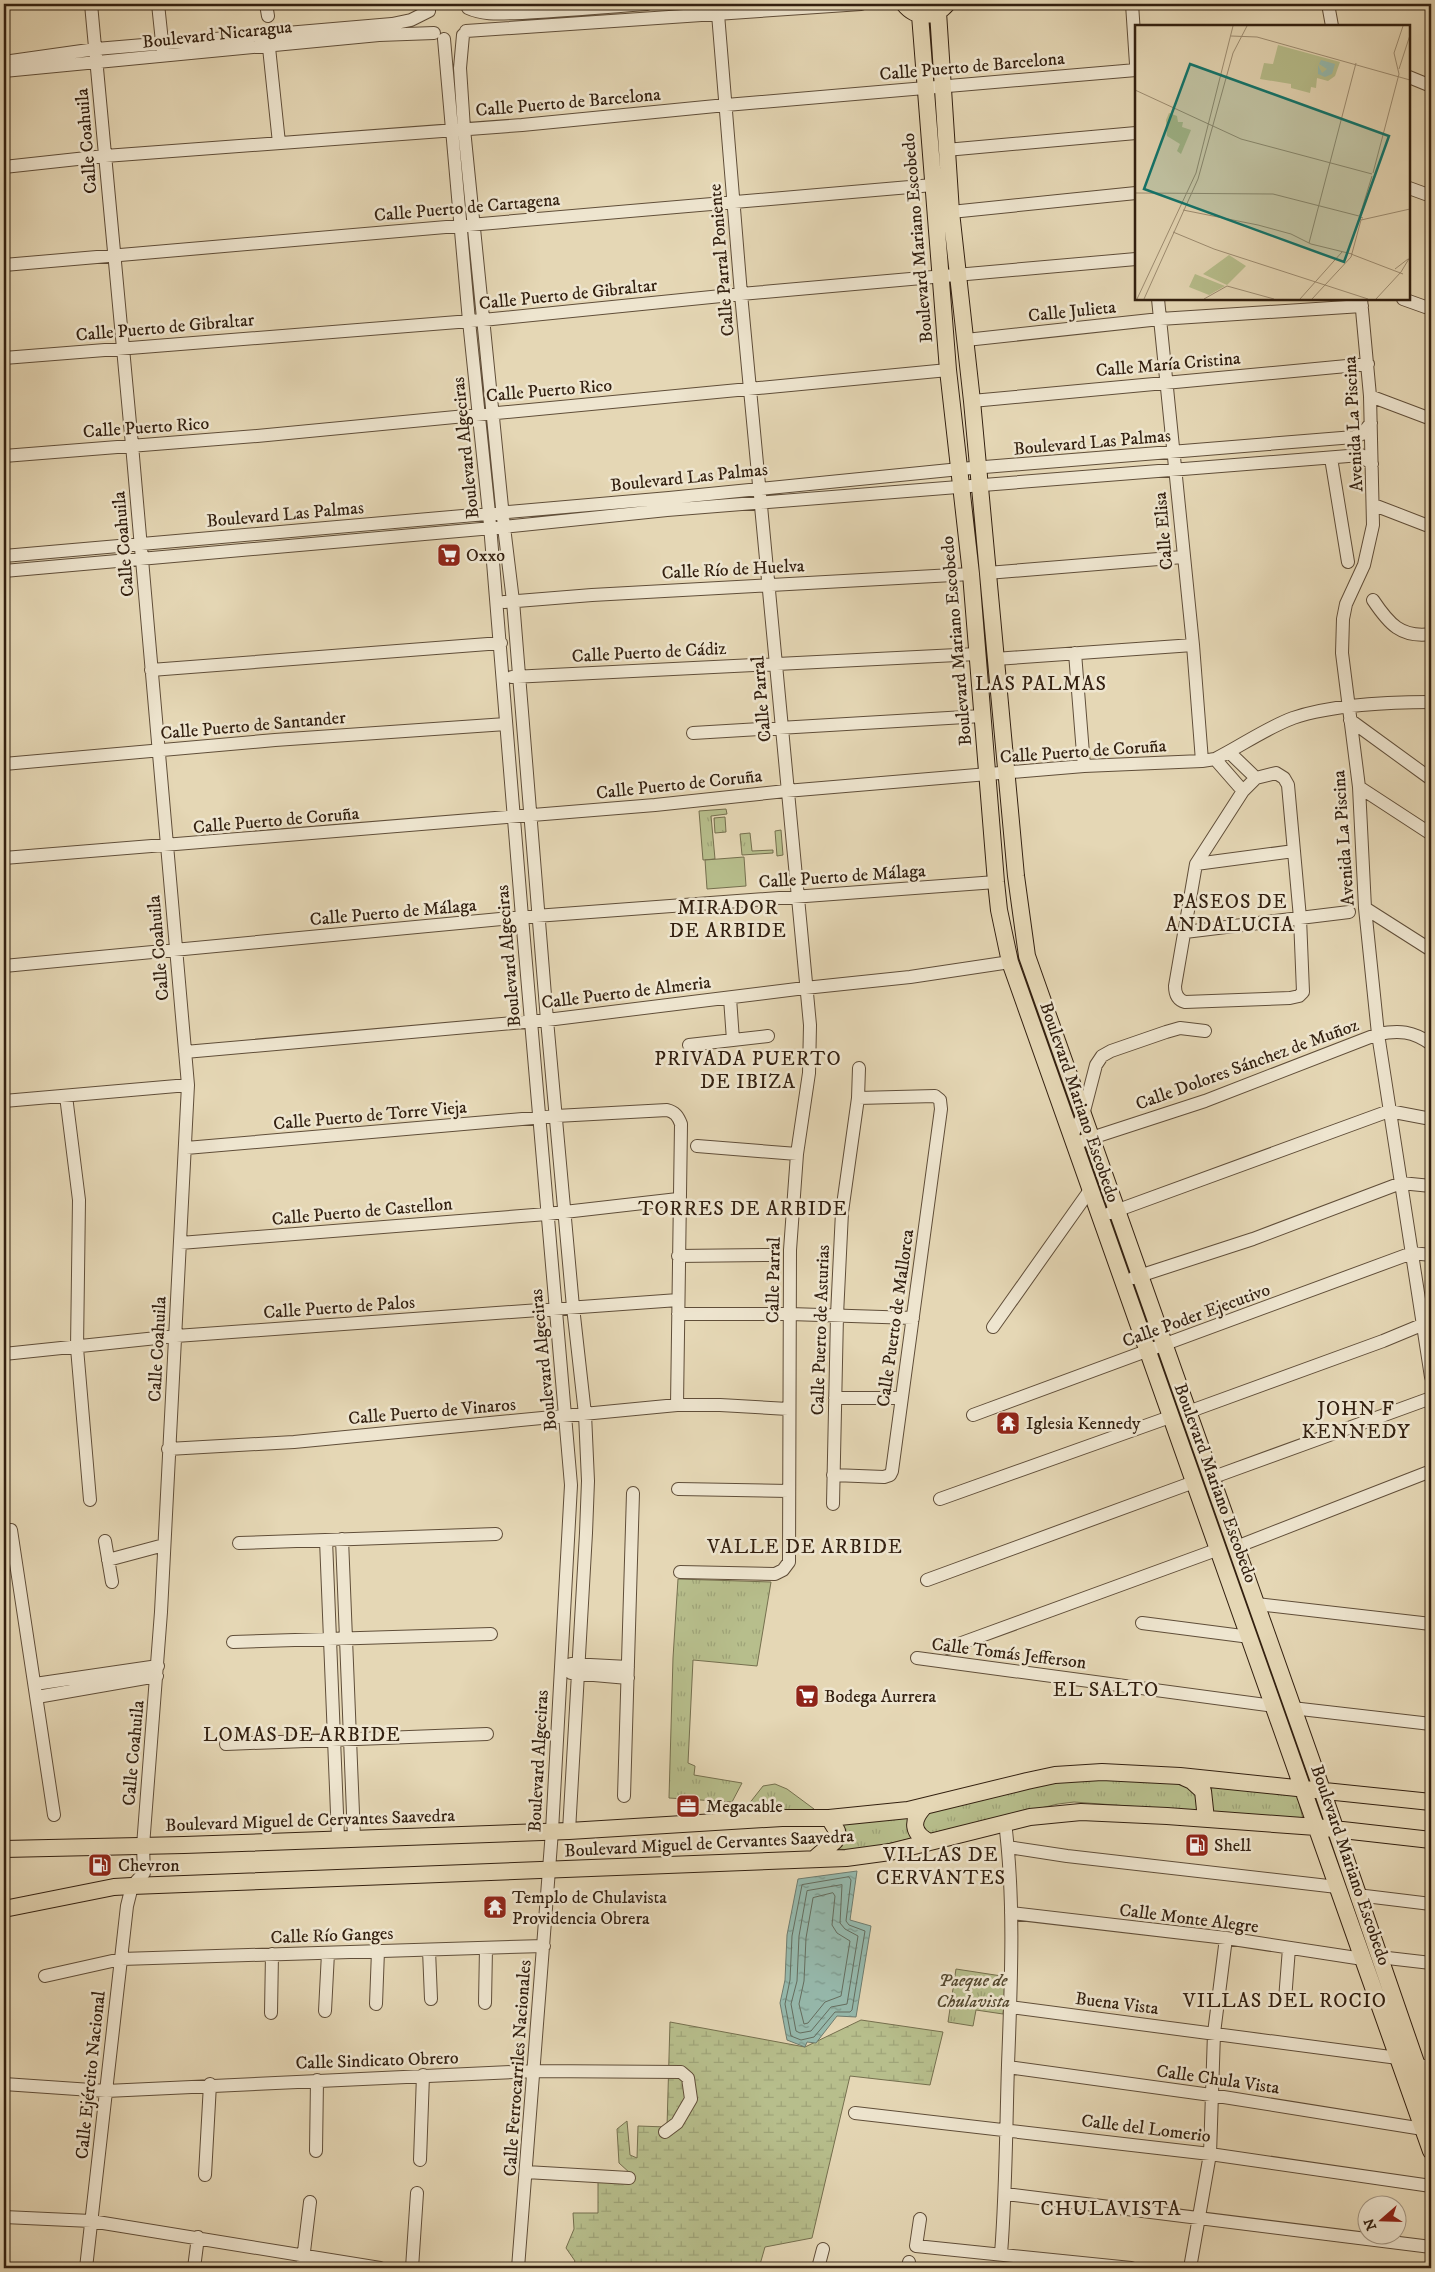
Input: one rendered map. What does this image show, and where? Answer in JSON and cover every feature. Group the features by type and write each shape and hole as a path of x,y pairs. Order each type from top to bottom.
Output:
{"main road":[{"path":"904,4 920,15 942,8"},
{"name":"Boulevard Mariano Escobedo","path":"942,8 942,86 946,150 980,485 976,654 999,910 1010,962 1337,1887 1424,2066 1431,2106"},
{"name":"Boulevard Mariano Escobedo","path":"920,15 948,370 962,486 995,659 1024,945 1059,1050 1322,1790 1357,1895 1371,1958 1398,2058 1431,2151"},
{"name":"Boulevard Miguel de Cervantes Saavedra","path":"4,1849 569,1831 782,1818 829,1818 886,1813 924,1807 1055,1775 1130,1772 1431,1802"},
{"path":"1180,1776 1192,1781 1203,1791 1206,1819"},
{"path":"924,1807 915,1820 914,1828 918,1834 929,1842"},
{"name":"Boulevard Miguel de Cervantes Saavedra","path":"4,1909 114,1887 549,1871 866,1856 1005,1822 1030,1817 1081,1812 1316,1827 1431,1840"},
{"path":"814,1859 832,1846 835,1841 837,1831 829,1818"}],"street":[{"name":"Calle Coahuila","path":"91,4 188,1085 157,1671 143,1846 144,1872 132,1886"},
{"path":"158,4 164,57"},
{"path":"467,6 481,13 501,14 553,12 647,4"},
{"path":"465,33 861,4"},
{"path":"1132,4 1135,49"},
{"path":"1328,4 1332,25"},
{"name":"Boulevard Algeciras","path":"467,6 471,18 465,33 460,68 464,129 469,321 479,414 496,512"},
{"name":"Boulevard Nicaragua","path":"4,72 164,57 268,40 392,24 411,20 431,8"},
{"name":"Boulevard Algeciras","path":"431,8 428,23 439,36 451,130 483,320 493,413 497,528 497,603 502,677 571,1485 549,1871"},
{"name":"Calle Parral Poniente","path":"718,14 741,294 761,502"},
{"name":"Boulevard Nicaragua","path":"4,62 96,49 162,43 408,33 439,36 451,40 465,33"},
{"path":"268,40 279,143"},
{"name":"Calle Puerto de Barcelona","path":"4,167 105,156 464,129 1135,70"},
{"path":"1410,77 1431,86"},
{"path":"946,150 1135,133"},
{"name":"Calle Puerto de Cartagena","path":"4,264 933,185"},
{"path":"1410,188 1431,196"},
{"path":"951,212 1135,193"},
{"name":"Calle Puerto de Gibraltar","path":"4,358 483,320 741,294 1135,259"},
{"name":"Calle Elisa","path":"1158,300 1183,557 1208,760"},
{"path":"1406,300 1431,309"},
{"name":"Calle Julieta","path":"966,340 1160,319 1362,302"},
{"name":"Avenida La Piscina","path":"1362,302 1370,396 1374,505 1372,539 1364,565 1350,594 1342,618 1342,653 1359,787 1365,908 1378,1034 1412,1253 1428,1324 1431,1377"},
{"name":"Calle María Cristina","path":"972,401 1368,364"},
{"name":"Calle Puerto Rico","path":"4,456 257,436 948,370"},
{"path":"1370,396 1431,419"},
{"path":"1371,423 1359,436 1364,445 1361,455 1372,464"},
{"name":"Boulevard Las Palmas","path":"4,556 978,468 1359,436"},
{"name":"Boulevard Las Palmas","path":"4,571 497,528 562,520 761,502 1361,455"},
{"path":"1331,458 1348,562"},
{"name":"Calle Parral","path":"680,1572 775,1574 783,1570 789,1562 790,1250 797,1154 811,1049 780,727 761,502"},
{"path":"1374,505 1431,527"},
{"name":"Boulevard Algeciras","path":"497,528 513,601 547,1020 573,1307 585,1414 588,1481 569,1831"},
{"name":"Calle Río de Huelva","path":"497,603 769,584 979,574 1183,557"},
{"path":"1373,600 1388,621 1402,631 1412,634 1431,634"},
{"path":"150,670 501,643"},
{"path":"995,659 1193,645"},
{"path":"1075,653 1084,766"},
{"name":"Calle Puerto de Cádiz","path":"502,677 775,662 976,654"},
{"name":"Calle Puerto de Coruña","path":"4,858 655,805 786,791 1084,766 1208,760 1229,752 1293,718 1349,714 1431,702"},
{"path":"1349,714 1431,779"},
{"path":"693,734 780,727 982,716"},
{"name":"Calle Puerto de Santander","path":"4,764 159,750 506,724"},
{"path":"1229,752 1256,778"},
{"path":"1208,760 1243,791"},
{"path":"1276,773 1286,781 1300,918 1303,992 1295,997 1181,1001 1176,995 1175,986 1196,864 1243,791 1256,778 1276,773"},
{"path":"1359,787 1431,834"},
{"path":"1196,864 1294,851"},
{"name":"Calle Puerto de Málaga","path":"4,966 522,917 996,882"},
{"path":"1365,908 1431,950"},
{"path":"1185,932 1348,912"},
{"name":"Calle Puerto de Almeria","path":"185,1052 547,1020 910,977 1010,962"},
{"path":"730,998 733,1040"},
{"path":"1072,1140 1083,1115 1096,1064 1102,1056 1111,1051 1180,1028 1205,1031"},
{"name":"Calle Dolores Sánchez de Muñoz","path":"1072,1140 1091,1138 1205,1101 1378,1034 1403,1031 1417,1035 1431,1044"},
{"path":"689,1045 768,1036"},
{"name":"Calle Puerto de Asturias","path":"833,1504 837,1315 842,1212 858,1098 859,1068"},
{"path":"4,1101 188,1085"},
{"path":"66,1096 79,1200 77,1348 90,1500"},
{"name":"Calle Puerto de Mallorca","path":"833,1475 884,1477 891,1473 941,1109 940,1100 935,1096 858,1098"},
{"name":"Calle Puerto de Torre Vieja","path":"186,1148 556,1116 667,1110 677,1115 681,1124 678,1199"},
{"path":"1099,1217 1390,1111 1431,1118"},
{"path":"697,1146 797,1154"},
{"path":"1122,1282 1253,1239 1401,1183 1431,1186"},
{"path":"993,1326 1090,1190"},
{"path":"677,1405 678,1199"},
{"name":"Calle Puerto de Castellon","path":"180,1243 548,1214 678,1199"},
{"name":"Calle Poder Ejecutivo","path":"974,1415 1412,1253 1431,1255"},
{"path":"678,1256 770,1255"},
{"name":"Calle Puerto de Palos","path":"4,1354 77,1348 176,1336 678,1300"},
{"path":"678,1314 790,1314 913,1318"},
{"path":"1188,1412 1428,1324"},
{"path":"835,1398 901,1398"},
{"path":"1211,1478 1431,1398"},
{"name":"Calle Puerto de Vinaros","path":"168,1449 294,1442 677,1405 720,1404 788,1409"},
{"path":"940,1499 1170,1417"},
{"path":"1236,1547 1431,1471"},
{"path":"927,1580 1194,1482"},
{"path":"678,1489 789,1491"},
{"path":"624,1796 633,1492"},
{"path":"11,1530 54,1815"},
{"path":"239,1543 496,1534"},
{"path":"342,1539 350,1739 346,1838"},
{"path":"105,1540 112,1582"},
{"path":"326,1540 334,1740 346,1838"},
{"path":"108,1560 164,1545"},
{"path":"948,1648 1219,1549"},
{"path":"1257,1604 1431,1624"},
{"path":"1142,1623 1250,1637"},
{"path":"233,1642 491,1634"},
{"name":"Calle Tomás Jefferson","path":"916,1658 1274,1706"},
{"path":"562,1669 628,1672"},
{"path":"36,1691 157,1671"},
{"path":"1292,1708 1431,1724"},
{"path":"226,1744 487,1734"},
{"path":"1002,2254 1006,2194 1011,1913 1005,1822"},
{"path":"1008,1846 1067,1856 1337,1887"},
{"name":"Calle Ferrocarriles Nacionales","path":"518,2268 549,1871"},
{"name":"Calle Ejército Nacional","path":"86,2268 127,1906 132,1886"},
{"path":"1357,1895 1431,1904"},
{"name":"Calle Monte Alegre","path":"1011,1913 1226,1938 1371,1958 1431,1963"},
{"path":"1190,2268 1210,2154 1214,2033 1226,1938"},
{"name":"Calle Río Ganges","path":"45,1976 121,1959 544,1946"},
{"path":"485,2003 486,1948"},
{"path":"1285,2000 1289,1948"},
{"path":"429,1950 430,1999"},
{"path":"376,2004 378,1951"},
{"path":"325,2011 328,1953"},
{"path":"271,2013 272,1954"},
{"name":"Buena Vista","path":"1010,2007 1398,2058"},
{"name":"Calle Chula Vista","path":"1008,2067 1211,2095 1423,2129"},
{"name":"Calle Sindicato Obrero","path":"4,2084 106,2091 210,2084 534,2071 681,2072 688,2078 691,2099 677,2123 665,2132"},
{"path":"420,2160 423,2075"},
{"path":"316,2150 317,2080"},
{"path":"205,2175 210,2084"},
{"name":"Calle del Lomerio","path":"855,2113 1007,2129 1210,2154 1431,2186"},
{"path":"526,2172 629,2178"},
{"path":"412,2268 417,2193"},
{"path":"1006,2194 1431,2247"},
{"path":"303,2262 310,2202"},
{"path":"4,2217 91,2221 198,2237 303,2262 380,2268"},
{"path":"920,2219 916,2246 1131,2268"},
{"path":"194,2268 198,2237"},
{"path":"818,2268 822,2249"}],"green space":[{"path":"726,809 727,814 711,816 715,859 703,860 699,811"},
{"path":"725,817 726,832 715,833 714,818"},
{"path":"781,830 783,855 777,856 775,831"},
{"path":"750,833 752,851 773,850 773,853 742,855 740,834"},
{"path":"744,857 746,886 707,889 705,860"},
{"path":"678,1579 771,1582 757,1666 693,1660 688,1763 695,1766 694,1775 742,1783 732,1802 669,1798 673,1658"},
{"path":"1103,1775 1297,1794 1303,1819 1074,1802 1058,1804 862,1850 831,1849 836,1824 999,1792"},
{"path":"775,1784 787,1789 814,1809 798,1813 771,1808 741,1814 763,1786"},
{"name":"Paeque de Chulavista","path":"956,1969 1008,1977 1003,2014 976,2010 973,2026 948,2022"},
{"path":"861,2020 943,2032 930,2085 850,2076 812,2238 765,2247 759,2268 571,2268 575,2261 566,2248 574,2229 573,2213 598,2213 598,2182 631,2174 619,2163 617,2129 627,2121 630,2155 637,2158 638,2126 667,2127 670,2022 805,2047"}],"water":[{"path":"857,1871 850,1920 871,1926 856,2017 837,2016 816,2043 807,2042 805,2047 787,2040 780,2003 785,1980 787,1935 798,1879"}],"place":[{"name":"Oxxo","path":"449,555"},
{"name":"Iglesia Kennedy","path":"1008,1423"},
{"name":"Bodega Aurrera","path":"807,1696"},
{"name":"Megacable","path":"688,1806"},
{"name":"Shell","path":"1197,1845"},
{"name":"Chevron","path":"100,1865"},
{"name":"Templo de Chulavista Providencia Obrera","path":"495,1907"}],"district":[{"name":"LAS PALMAS","path":"1041,683"},
{"name":"PASEOS DE ANDALUCIA","path":"1230,912"},
{"name":"MIRADOR DE ARBIDE","path":"728,918"},
{"name":"PRIVADA PUERTO DE IBIZA","path":"748,1070"},
{"name":"TORRES DE ARBIDE","path":"743,1208"},
{"name":"JOHN F KENNEDY","path":"1356,1420"},
{"name":"VALLE DE ARBIDE","path":"805,1546"},
{"name":"EL SALTO","path":"1106,1689"},
{"name":"LOMAS DE ARBIDE","path":"302,1734"},
{"name":"VILLAS DE CERVANTES","path":"941,1866"},
{"name":"VILLAS DEL ROCIO","path":"1285,2000"},
{"name":"CHULAVISTA","path":"1111,2208"}]}
